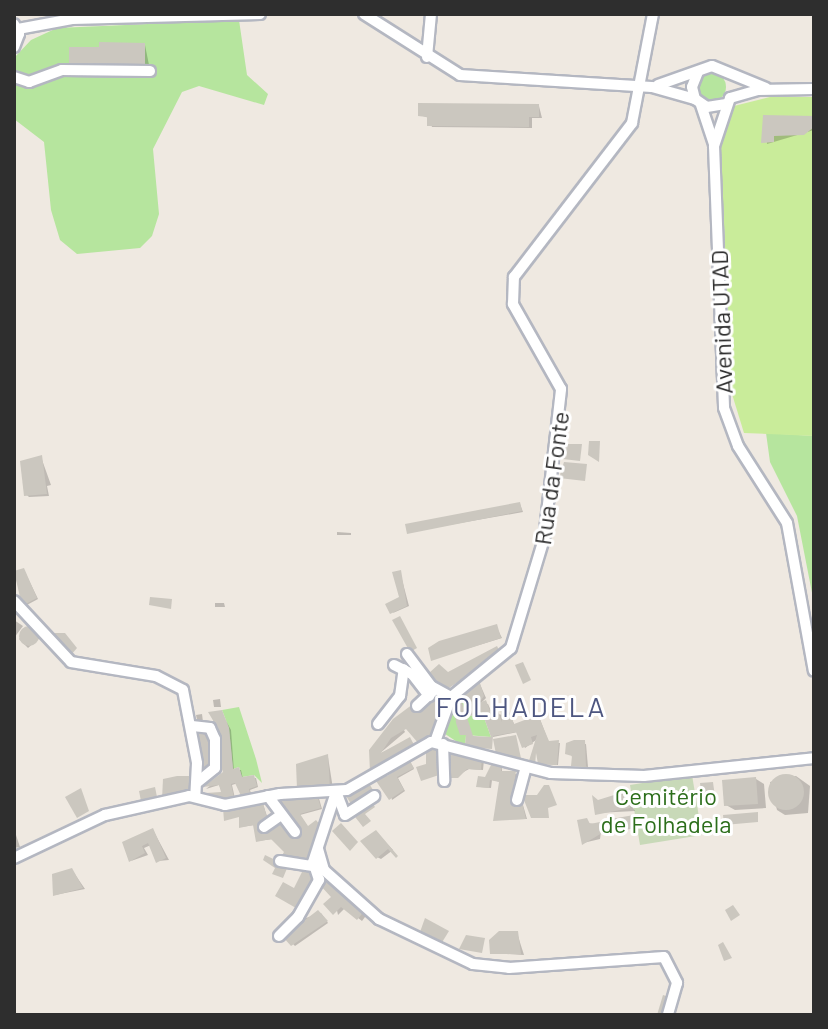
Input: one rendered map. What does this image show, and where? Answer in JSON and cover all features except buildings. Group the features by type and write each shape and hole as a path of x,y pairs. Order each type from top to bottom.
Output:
{"street":[{"path":"16,31 33,25 75,19 260,14"},
{"path":"364,14 450,71 482,80 652,87 698,102 727,101 771,89 814,89"},
{"path":"427,57 431,14"},
{"name":"Rua da Fonte","path":"451,697 511,648 536,578 546,528 561,389 513,304 514,277 629,129 653,14"},
{"path":"652,87 712,66 771,89"},
{"path":"14,77 29,82 62,70 150,71"},
{"name":"Avenida UTAD","path":"714,146 732,80 725,70"},
{"name":"Avenida UTAD","path":"699,71 692,81 714,146 724,408 738,446 787,523 814,671"},
{"path":"14,601 71,662 141,672 178,685 189,703 198,782 195,796"},
{"path":"407,654 431,692"},
{"path":"378,724 400,696 399,667 431,692 451,697 439,743 444,781"},
{"path":"417,706 431,692"},
{"path":"192,726 206,726 215,733 215,768 198,782"},
{"path":"14,858 105,815 195,796 222,805 268,796 336,792 439,743 526,767 644,776 814,758"},
{"path":"517,800 526,767"},
{"path":"336,792 345,815 374,796"},
{"path":"279,936 298,917 318,881 313,866 336,792"},
{"path":"268,796 295,832"},
{"path":"264,827 281,815"},
{"path":"318,849 324,870 379,919 473,964 509,968 640,956 664,957 675,971 677,988 668,1015"},
{"path":"280,861 313,866"}],"green space":[{"path":"239,20 247,75 268,94 264,105 199,86 182,92 153,149 159,214 152,236 140,248 77,254 60,240 51,210 44,142 14,119 14,58 31,40 57,28"},
{"path":"712,73 722,77 726,87 722,97 712,101 702,97 698,87 702,77"},
{"path":"770,97 814,97 814,436 744,433 732,394 720,141 730,107"},
{"path":"766,433 814,436 814,603 797,516 770,462"},
{"path":"462,694 470,716 482,712 491,737 466,735 465,747 442,732"},
{"path":"239,707 262,783 254,775 242,777 239,767 233,769 229,728 222,710"},
{"name":"Cemitério de Folhadela","path":"692,775 702,835 640,845 630,785"}],"district":[{"name":"FOLHADELA","path":"521,706"}]}
